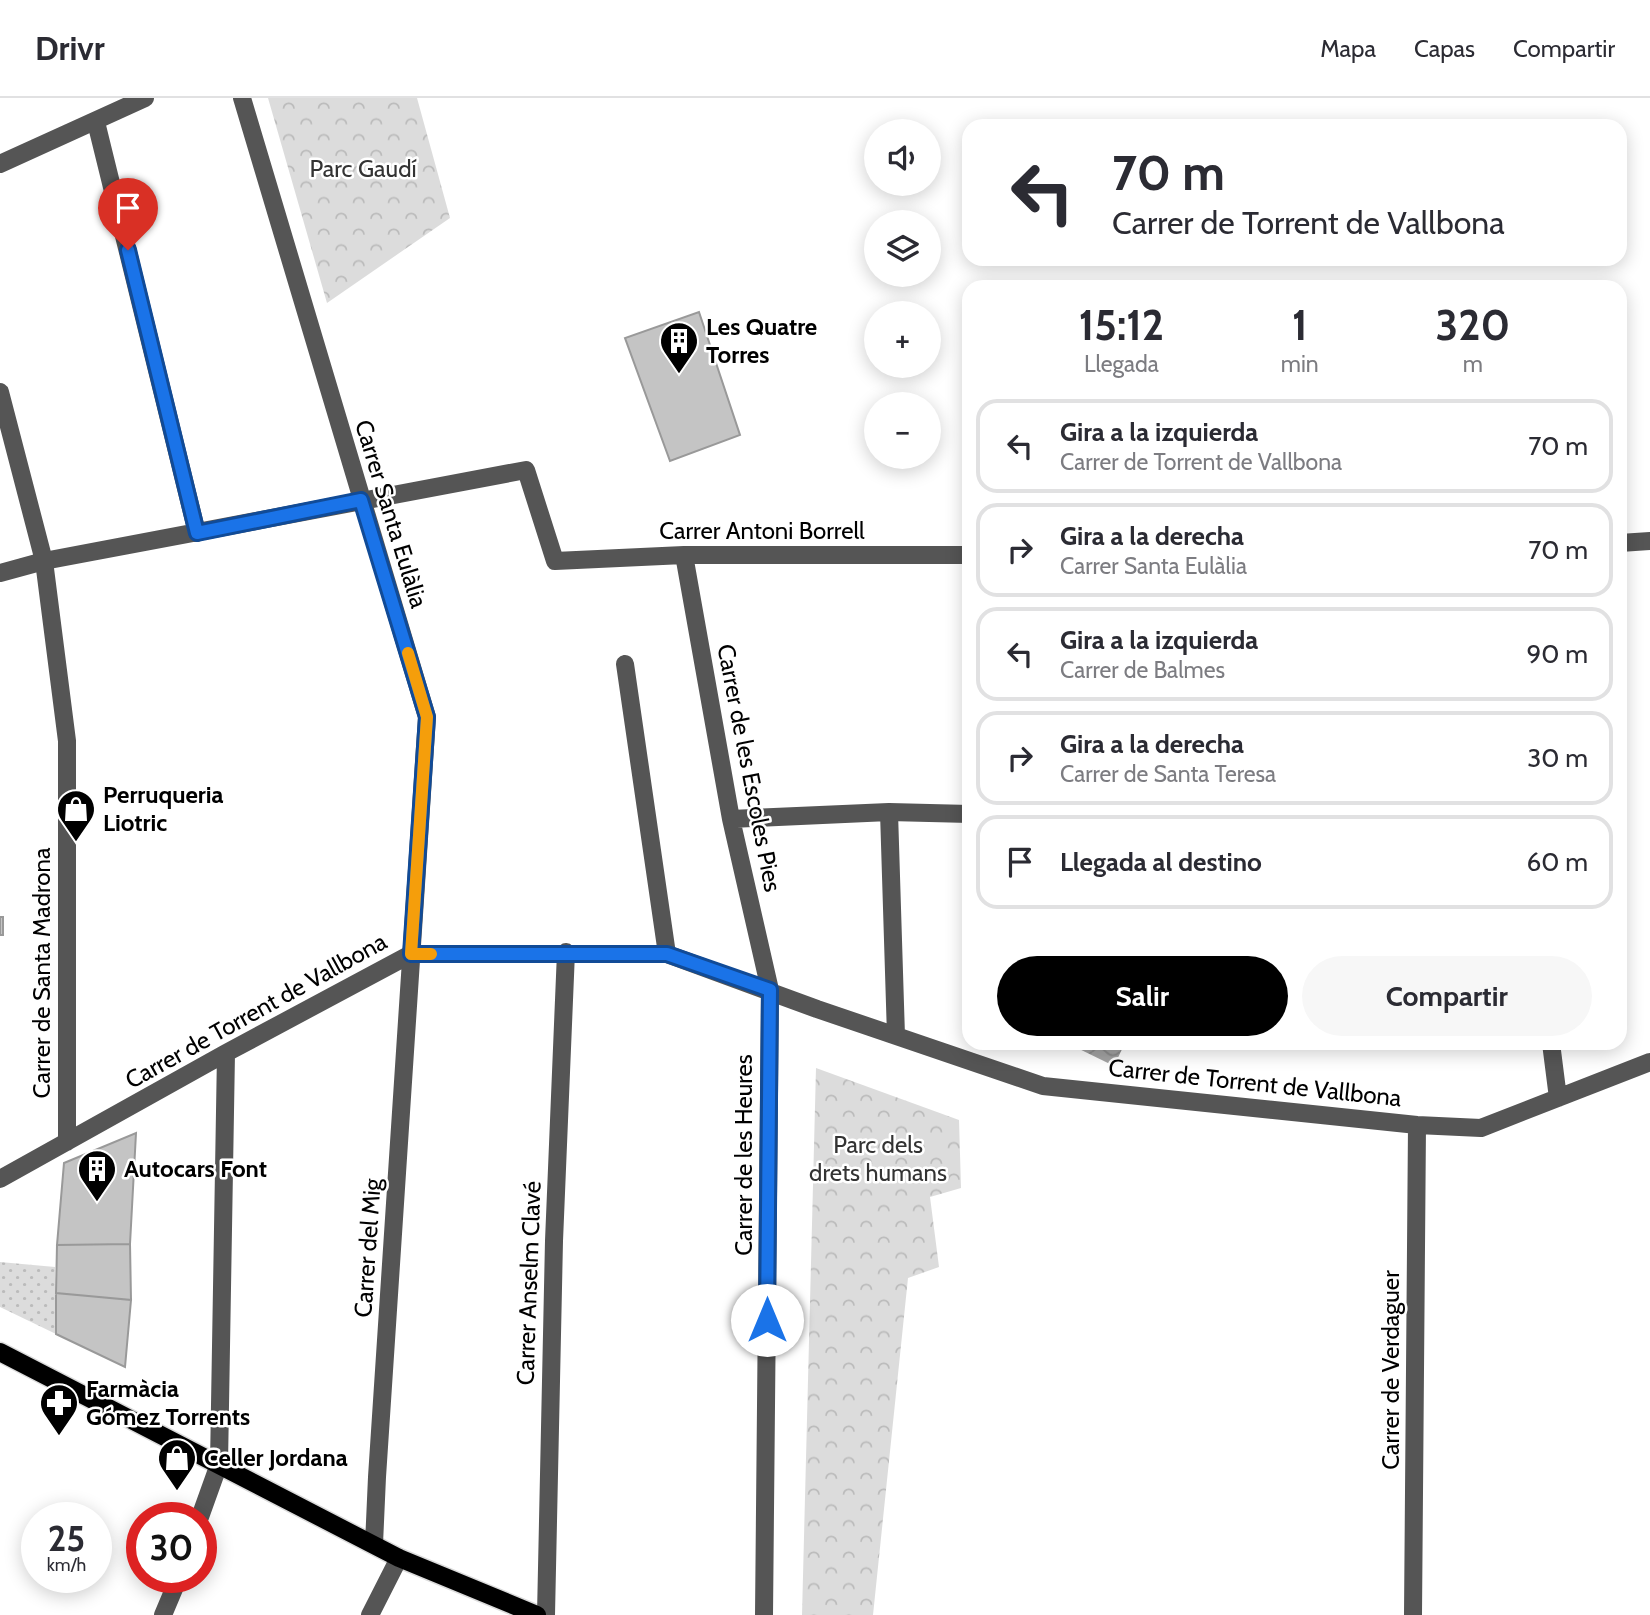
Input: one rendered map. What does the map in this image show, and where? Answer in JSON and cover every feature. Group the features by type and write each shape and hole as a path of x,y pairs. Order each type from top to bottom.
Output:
{"main road":[{"path":"0,1352 399,1558 537,1615"}],"street":[{"path":"0,164 145,98"},
{"name":"Carrer Santa Eulàlia","path":"242,98 427,717 411,954"},
{"path":"96,122 197,533"},
{"name":"Carrer de Santa Madrona","path":"0,392 44,561 67,741 67,1142"},
{"name":"Carrer Antoni Borrell","path":"361,500 526,470 555,561 684,555 962,555"},
{"path":"0,573 44,561 361,500"},
{"path":"1627,543 1650,541"},
{"name":"Carrer de les Escoles Pies","path":"684,555 731,819 770,990"},
{"path":"625,664 667,954"},
{"path":"889,812 896,1036"},
{"path":"731,819 889,812 962,814"},
{"name":"Carrer Anselm Clavé","path":"546,1615 554,1241 566,952"},
{"name":"Carrer de Torrent de Vallbona","path":"0,1179 411,954 667,954 817,1009 1043,1086 1417,1125 1481,1128 1650,1062"},
{"name":"Carrer del Mig","path":"374,1544 411,954"},
{"name":"Carrer de les Heures","path":"764,1615 770,990"},
{"path":"1551,1050 1558,1098"},
{"path":"205,1502 219,1464 226,1053"},
{"name":"Carrer de Verdaguer","path":"1413,1615 1417,1125"},
{"path":"370,1615 399,1558"},
{"path":"163,1615 172,1593"}],"green space":[{"name":"Parc Gaudí","path":"268,98 417,98 450,218 327,303"},
{"name":"Parc dels drets humans","path":"816,1068 959,1120 961,1188 930,1197 939,1267 908,1278 873,1615 802,1615"},
{"path":"0,1262 55,1267 56,1334 0,1307"}],"water":[{"path":"1081,1050 1122,1050 1114,1066"}],"building":[{"name":"Les Quatre Torres","path":"699,312 740,435 670,461 625,338"},
{"path":"0,917 3,917 3,935 0,935"},
{"name":"Autocars Font","path":"136,1133 130,1244 57,1245 64,1163"},
{"path":"130,1244 131,1300 56,1293 57,1245"},
{"path":"56,1293 131,1300 125,1367 56,1334"}],"slow traffic":[{"path":"408,653 427,717 411,954 431,954"}],"place":[{"name":"Les Quatre Torres","path":"679,375"},
{"name":"Perruqueria Liotric","path":"76,843"},
{"name":"Autocars Font","path":"97,1203"},
{"name":"Farmàcia Gómez Torrents","path":"59,1437"},
{"name":"Celler Jordana","path":"177,1492"}],"route":[{"path":"128,250 197,533 361,500 427,717 411,954 667,954 770,990 767,1320"}]}
